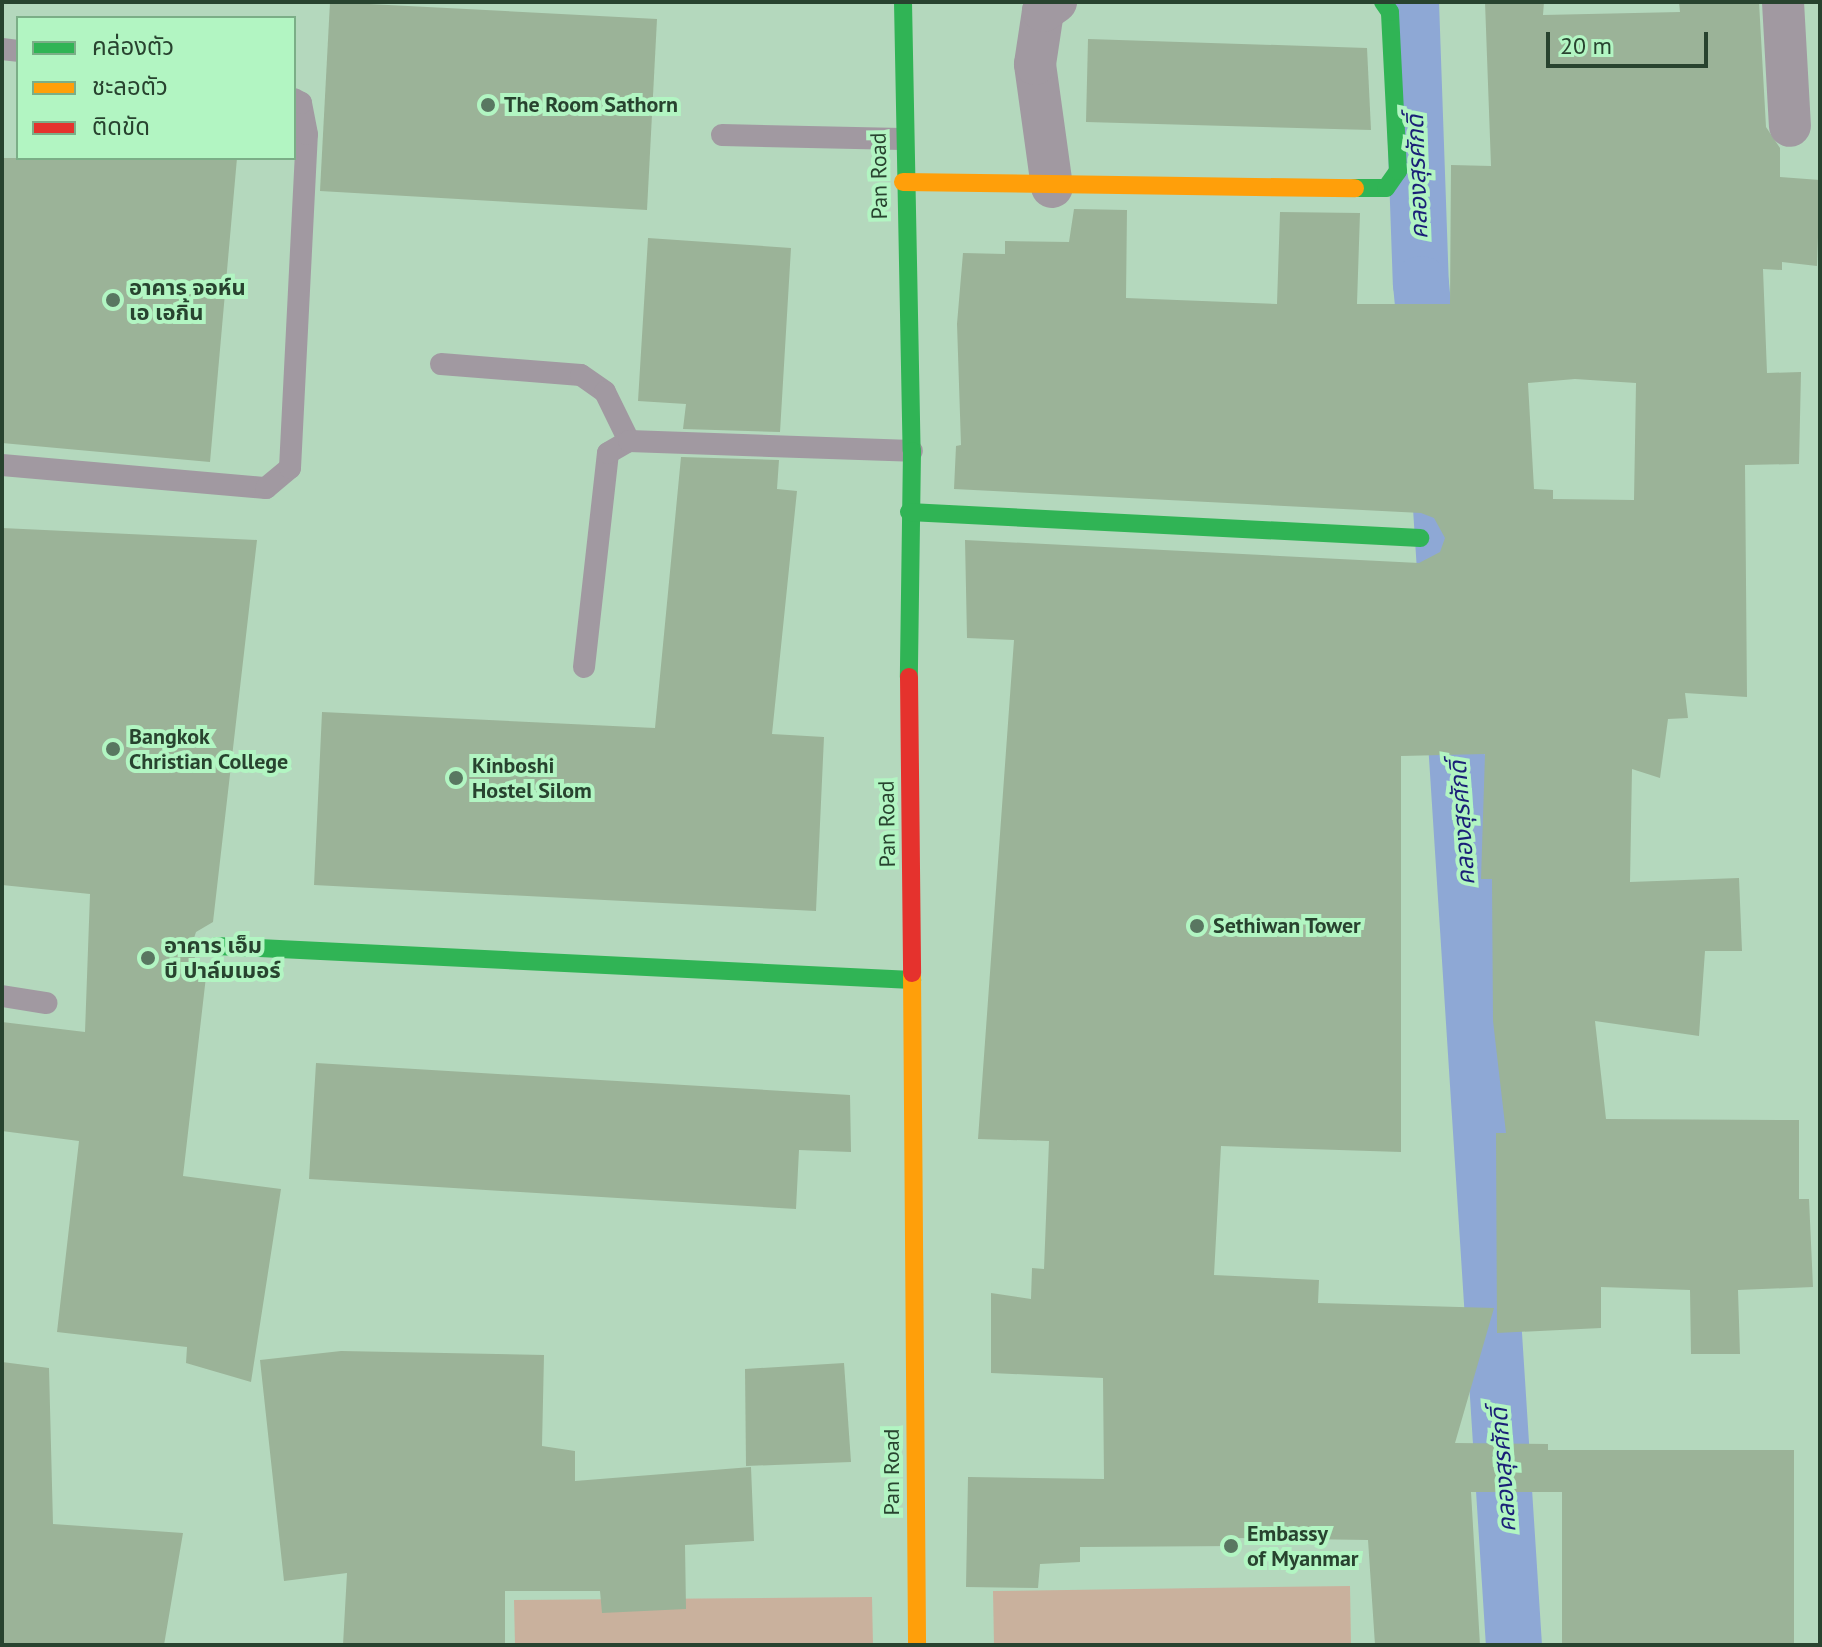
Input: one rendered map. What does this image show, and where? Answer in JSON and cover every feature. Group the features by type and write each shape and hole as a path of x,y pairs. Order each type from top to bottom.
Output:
{"street":[{"name":"Pan Road","path":"903,2 902,139 912,451 909,512 917,1645"},
{"path":"1052,187 1035,64 1043,11 1056,2"},
{"path":"903,182 1052,187 1386,188 1398,171 1390,12 1383,2"},
{"path":"1783,2 1790,126"},
{"path":"909,512 1420,538"},
{"path":"217,946 912,980"}],"lane":[{"path":"2,465 266,488 290,468 307,134 301,103 296,100"},
{"path":"722,135 902,139"},
{"path":"441,364 581,375 605,392 629,441"},
{"path":"584,667 608,453 629,441 912,451"},
{"path":"2,996 46,1003"}],"shaded area":[{"path":"1350,1586 1351,1645 994,1645 993,1591"},
{"path":"872,1597 873,1645 515,1645 514,1600"}],"building":[{"name":"The Room Sathorn","path":"330,2 657,19 647,210 320,191"},
{"path":"1485,2 1544,2 1543,15 1680,12 1679,2 1759,2 1766,127 1780,148 1780,177 1820,180 1817,266 1782,262 1782,270 1763,269 1767,373 1801,372 1799,464 1745,465 1747,697 1685,693 1688,718 1668,719 1660,778 1632,769 1630,882 1739,878 1742,951 1705,951 1699,1036 1595,1021 1606,1119 1799,1120 1799,1199 1809,1199 1813,1287 1738,1290 1740,1354 1691,1354 1690,1290 1601,1287 1601,1328 1497,1333 1496,1133 1506,1133 1493,1021 1492,879 1481,879 1485,754 1401,756 1401,1152 1221,1146 1214,1275 1319,1280 1318,1303 1494,1308 1455,1443 1548,1444 1548,1450 1794,1450 1794,1645 1562,1645 1562,1492 1471,1492 1480,1645 1375,1645 1368,1540 1235,1538 1236,1546 1080,1547 1080,1562 1040,1564 1038,1588 966,1587 968,1477 1104,1479 1103,1378 991,1373 991,1293 1031,1299 1032,1268 1044,1269 1049,1141 978,1139 1014,640 967,638 965,540 1419,563 1440,552 1445,538 1434,518 1421,513 954,489 956,446 961,445 957,324 963,253 1005,254 1005,241 1069,242 1074,209 1127,210 1126,298 1277,304 1280,212 1360,213 1357,304 1450,304 1451,165 1491,166","holes":["1575,379 1636,383 1634,500 1553,499 1553,490 1534,489 1528,383"]},
{"path":"1088,39 1367,48 1371,130 1086,122"},
{"name":"อาคาร จอห์น เอ เอกิ้น","path":"2,158 237,160 210,462 2,443"},
{"path":"648,238 791,248 780,432 683,429 686,404 638,401"},
{"path":"681,457 779,460 777,489 797,491 772,734 824,737 816,911 314,885 322,712 655,728"},
{"name":"อาคาร เอ็ม บี ปาล์มเมอร์","path":"2,528 257,540 213,922 196,932 192,944 195,958 207,968 183,1176 281,1189 251,1382 186,1363 187,1347 57,1332 79,1141 2,1131 2,1022 85,1032 90,894 2,885"},
{"path":"316,1063 850,1095 851,1152 799,1150 796,1209 309,1179"},
{"path":"341,1351 544,1355 542,1446 575,1451 575,1481 751,1467 754,1541 685,1545 686,1609 602,1613 600,1591 505,1591 505,1645 343,1645 347,1573 284,1581 260,1360"},
{"path":"2,1362 49,1368 53,1524 183,1533 164,1645 2,1645"},
{"path":"844,1363 851,1462 746,1466 745,1369"}],"waterway":[{"name":"คลองสุรศักดิ์","path":"1411,2 1421,284 1430,378"},
{"name":"คลองสุรศักดิ์","path":"1438,461 1514,1645"}],"traffic: fast":[{"path":"903,2 912,451 909,677"},
{"path":"1355,188 1386,188 1398,171 1390,12 1383,2"},
{"path":"909,512 1420,538"},
{"path":"217,946 912,980"}],"traffic: slow":[{"path":"903,182 1355,188"},
{"path":"912,973 917,1645"}],"traffic: jam":[{"path":"909,677 912,973"}],"place":[{"name":"The Room Sathorn","path":"488,105"},
{"name":"อาคาร จอห์น เอ เอกิ้น","path":"113,300"},
{"name":"Bangkok Christian College","path":"113,749"},
{"name":"Kinboshi Hostel Silom","path":"456,778"},
{"name":"Sethiwan Tower","path":"1197,926"},
{"name":"อาคาร เอ็ม บี ปาล์มเมอร์","path":"148,958"},
{"name":"Embassy of Myanmar","path":"1231,1546"}]}
